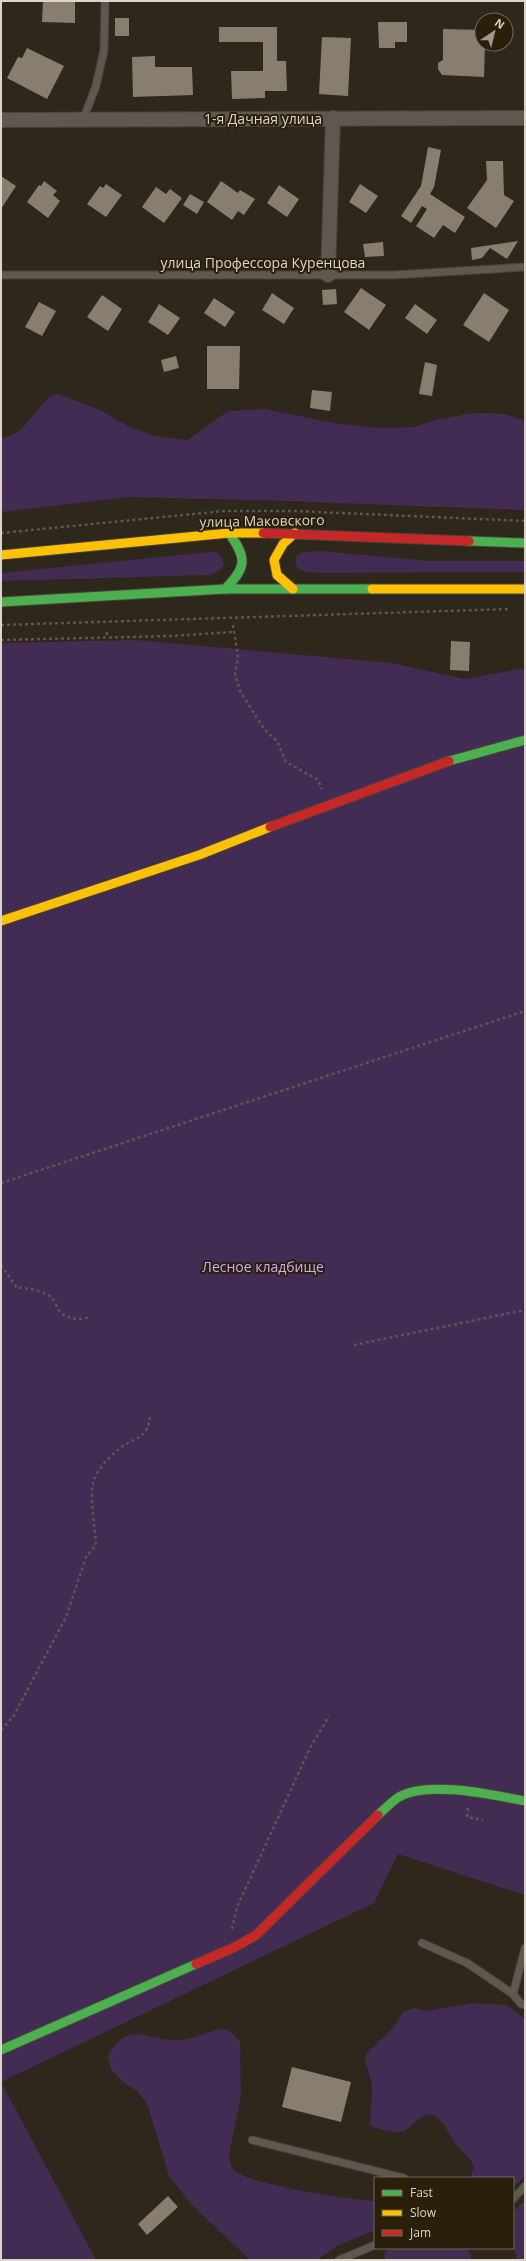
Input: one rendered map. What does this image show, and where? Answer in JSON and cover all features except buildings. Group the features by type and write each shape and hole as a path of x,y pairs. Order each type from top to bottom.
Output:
{"main road":[{"name":"улица Маковского","path":"1,555 229,533 296,533 525,544"},
{"path":"225,589 240,576 244,561 240,546 229,533"},
{"path":"293,589 277,575 274,560 283,544 296,533"},
{"path":"1,602 225,589 525,589"},
{"path":"1,921 198,855 329,804 452,760 525,740"},
{"path":"1,2050 226,1951 256,1935 360,1831 398,1797 429,1788 495,1795 525,1802"}],"street":[{"path":"328,275 334,118"},
{"name":"1-я Дачная улица","path":"1,120 525,118"}],"lane":[{"path":"83,120 96,86 104,50 105,1"},
{"name":"улица Профессора Куренцова","path":"1,275 393,275 525,267"},
{"path":"422,1943 467,1963 513,1994 521,2004 525,2006"},
{"path":"513,1994 525,1948"},
{"path":"252,2140 400,2177"},
{"path":"514,2198 525,2186"},
{"path":"339,2260 355,2257 374,2246"}],"path":[{"path":"1,625 517,609"},
{"path":"233,625 238,656 235,674 240,691 264,729 277,741 286,762 318,780 329,804"},
{"path":"107,632 107,637"},
{"path":"1,640 171,636 233,632"},
{"path":"1,1183 525,1011"},
{"path":"1,1265 17,1288 26,1287 51,1298 60,1312 73,1319 81,1321 89,1317"},
{"path":"354,1345 525,1310"},
{"path":"1,1730 13,1717 66,1617 86,1557 96,1545 93,1483 102,1467 123,1446 141,1437 148,1428 150,1417"},
{"path":"226,1951 237,1907 310,1748 328,1716"}],"green space":[{"path":"58,394 100,410 126,425 154,436 188,440 228,411 265,409 334,423 378,428 414,427 436,420 473,413 505,414 525,421 525,510 259,500 130,497 1,512 1,438 11,436 19,431 43,404"},
{"path":"319,551 430,561 525,561 525,572 319,573 305,571 298,568 295,561 296,556 302,552"},
{"path":"210,552 220,555 224,566 215,573 208,575 1,581 1,573"},
{"name":"Лесное кладбище","path":"135,640 392,663 464,679 525,668 525,1895 398,1854 374,1903 1,2082 1,643"},
{"path":"471,2003 507,2005 525,2019 525,2177 514,2187 514,2177 470,2177 474,2167 472,2163 455,2143 441,2121 433,2115 424,2116 407,2129 400,2132 386,2131 370,2125 372,2085 365,2060 367,2053 394,2027 404,2011 414,2008 427,2011"},
{"path":"219,2029 229,2030 240,2042 241,2096 229,2154 232,2168 245,2176 280,2186 374,2201 374,2230 337,2246 317,2260 250,2260 192,2205 169,2176 147,2103 137,2091 123,2082 111,2069 108,2056 116,2044 131,2035 139,2034 177,2040 193,2038"},
{"path":"1,2082 96,2260 1,2260"},
{"path":"525,2201 525,2260 517,2260 514,2243 514,2212"},
{"path":"387,2249 468,2249 472,2260 385,2260 384,2254"}],"traffic: fast":[{"path":"225,589 241,568 242,562 239,549 229,533"},
{"path":"469,541 525,543"},
{"path":"1,602 225,589 372,589"},
{"path":"449,761 525,740"},
{"path":"378,1815 399,1797 411,1792 426,1790 461,1790 525,1801"},
{"path":"1,2050 196,1964"}],"traffic: slow":[{"path":"1,555 229,533 263,533"},
{"path":"293,589 277,575 274,560 283,544 295,533"},
{"path":"372,589 525,589"},
{"path":"1,921 199,855 270,827"}],"traffic: jam":[{"path":"263,533 469,541"},
{"path":"270,827 449,761"},
{"path":"196,1964 235,1947 256,1935 378,1815"}]}
